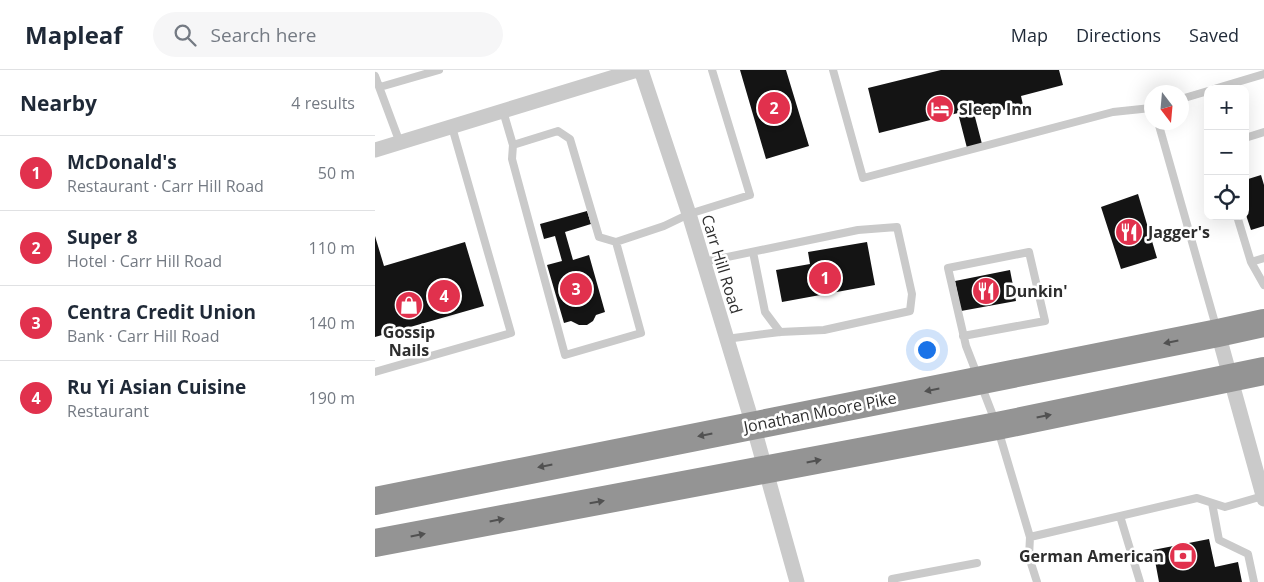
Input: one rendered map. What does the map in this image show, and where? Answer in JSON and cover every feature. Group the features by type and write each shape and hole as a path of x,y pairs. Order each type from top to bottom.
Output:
{"highway":[{"name":"Jonathan Moore Pike","path":"375,501 1264,323"},
{"path":"375,543 997,426 1264,371"}],"street":[{"path":"375,150 637,70"},
{"name":"Carr Hill Road","path":"641,70 689,214 753,425 797,582"},
{"path":"1218,333 1260,468 1264,497"}],"lane":[{"path":"380,87 439,70"},
{"path":"513,145 559,131 570,139 599,237 616,242 664,226 689,214 750,195 712,70"},
{"path":"833,70 863,178 1113,112 1144,109"},
{"path":"1228,85 1264,74"},
{"path":"375,76 400,142"},
{"path":"1189,97 1204,92"},
{"path":"503,111 513,145 512,159 565,355 641,333 616,242"},
{"path":"375,372 511,333 452,127"},
{"path":"1159,130 1218,333"},
{"path":"1249,137 1264,132"},
{"path":"1238,220 1251,262 1264,285"},
{"path":"703,262 858,230 897,227 912,294 910,311 824,330 780,332 727,339"},
{"path":"753,252 765,312 780,332"},
{"path":"963,336 1045,321 1029,252 948,268 963,336 966,346 997,426 1030,537 1029,557 1037,582"},
{"path":"1251,262 1264,258"},
{"path":"1030,537 1197,498 1225,507 1264,497"},
{"path":"1212,503 1219,540 1248,554 1254,582"},
{"path":"1120,516 1140,582"},
{"path":"892,582 892,579 977,563"}],"building":[{"path":"740,70 786,70 809,146 766,159"},
{"name":"Sleep Inn","path":"941,70 1059,70 1063,85 1021,96 1023,105 975,117 982,144 967,148 958,113 879,133 868,88"},
{"path":"1261,175 1264,185 1264,226 1251,230 1248,220 1249,179"},
{"name":"Jagger's","path":"1138,194 1157,258 1121,269 1101,207"},
{"path":"587,211 591,224 565,232 573,260 589,255 605,312 596,315 593,321 587,325 579,325 571,321 564,323 547,265 562,261 555,236 544,239 540,224"},
{"path":"375,236 384,266 465,242 484,306 375,337"},
{"path":"867,242 875,285 782,302 776,270 810,264 808,252"},
{"name":"Dunkin'","path":"1010,270 1016,301 961,311 955,281"},
{"name":"German American","path":"1209,539 1215,567 1238,562 1242,582 1159,582 1153,550"}],"place":[{"name":"Super 8","path":"774,108"},
{"name":"Sleep Inn","path":"940,109"},
{"name":"Jagger's","path":"1129,232"},
{"name":"McDonald's","path":"825,278"},
{"name":"Centra Credit Union","path":"576,289"},
{"name":"Dunkin'","path":"986,291"},
{"name":"Ru Yi Asian Cuisine","path":"444,296"},
{"name":"Gossip Nails","path":"409,305"},
{"name":"German American","path":"1183,556"}]}
